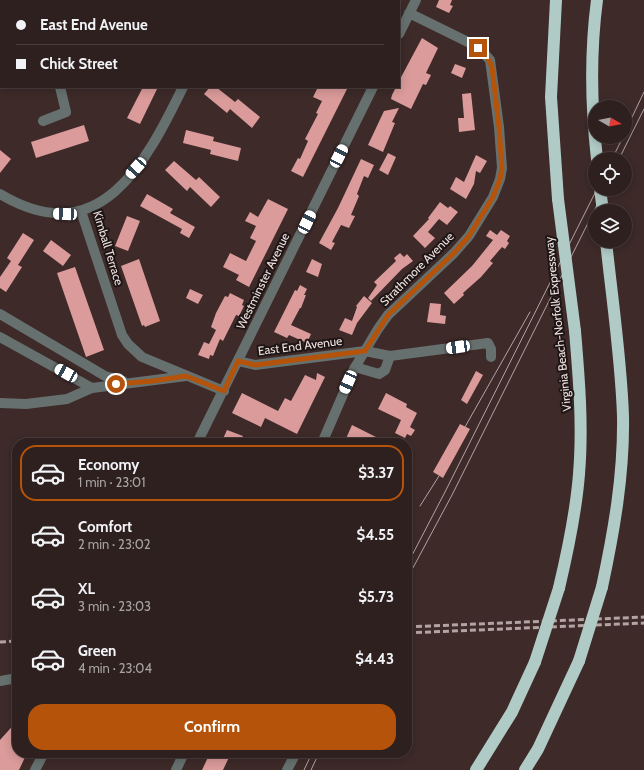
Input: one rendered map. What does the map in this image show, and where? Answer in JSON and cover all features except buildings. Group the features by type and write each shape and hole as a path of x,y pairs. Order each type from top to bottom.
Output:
{"highway":[{"name":"Virginia Beach-Norfolk Expressway","path":"476,770 512,712 535,662 559,588 576,510 579,474 581,404 575,331 558,199 551,97 556,0"},
{"path":"593,100 592,61 597,0"},
{"path":"525,770 542,742 579,661 602,587 617,506 621,475 623,418 620,365 607,248"}],"street":[{"path":"400,32 416,0"},
{"name":"Strathmore Avenue","path":"324,438 356,367 388,315 454,253 469,236 493,197 500,179 502,168 497,107 492,67 486,54 478,48 409,13"},
{"path":"43,121 66,112 60,88"},
{"name":"Kimball Terrace","path":"182,88 158,136 136,168 108,197 82,211 120,328 128,344 142,357 224,391"},
{"name":"Westminster Avenue","path":"200,438 373,88"},
{"path":"0,194 19,205 32,210 65,214 82,211"},
{"path":"0,314 105,376 128,382"},
{"path":"0,338 92,388"},
{"name":"East End Avenue","path":"238,361 255,365 365,351 390,356 488,343 491,349 491,357"},
{"path":"356,367 379,374 385,370 390,356"},
{"path":"0,403 26,404 67,399 92,388 128,382 153,381 186,376"},
{"path":"0,681 12,679"},
{"path":"35,770 41,758"},
{"path":"176,770 182,758"},
{"path":"287,770 293,758"}],"tram line":[{"path":"632,117 644,92"},
{"path":"622,152 644,109"},
{"path":"616,152 620,144"},
{"path":"412,555 593,196"},
{"path":"412,570 452,495 602,196"},
{"path":"465,427 530,312"},
{"path":"420,506 439,476"},
{"path":"304,770 310,758"},
{"path":"311,770 317,758"}],"railway":[{"path":"412,627 644,617"},
{"path":"412,633 644,623"},
{"path":"0,642 12,641"}],"route":[{"path":"116,384 153,381 186,376 224,391 238,361 255,365 316,356 365,351 388,315 454,253 469,236 493,197 500,179 502,168 492,67 486,54 478,48"}]}
